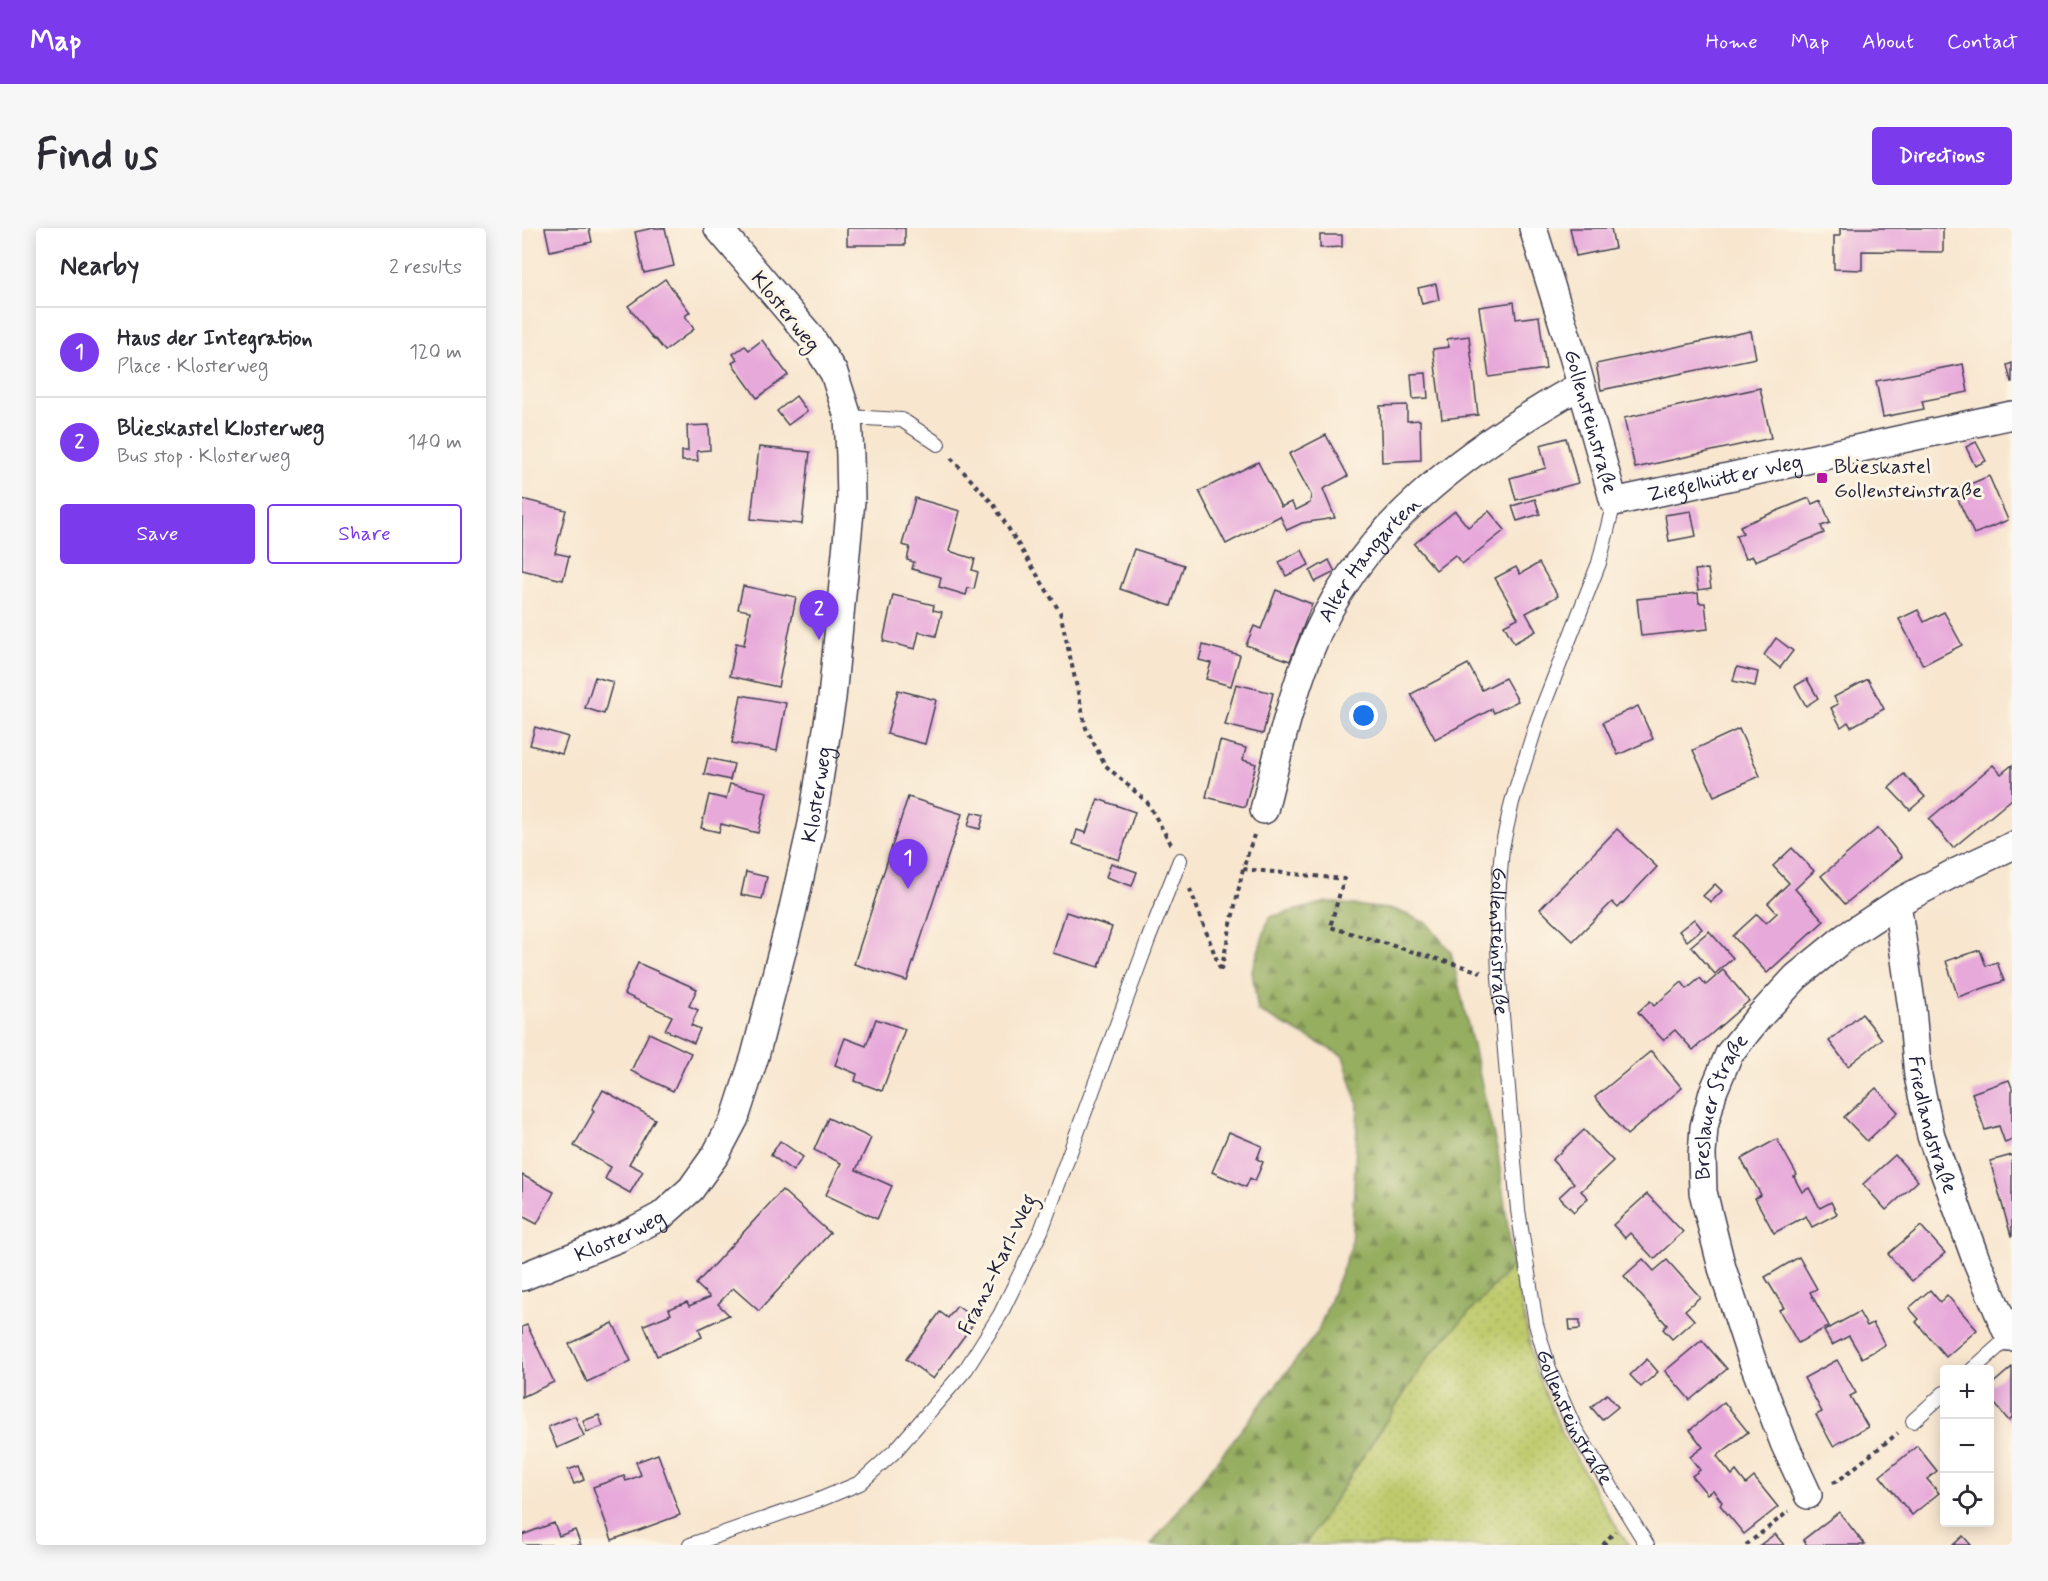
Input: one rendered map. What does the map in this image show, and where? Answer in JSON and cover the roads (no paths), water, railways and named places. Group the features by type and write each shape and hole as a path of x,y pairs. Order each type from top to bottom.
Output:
{"street":[{"name":"Klosterweg","path":"522,1277 619,1238 661,1216 691,1189 716,1154 735,1118 755,1056 791,917 815,801 832,698 850,501 848,417 834,373 810,336 718,228"},
{"name":"Gollensteinstraße","path":"1533,228 1614,502"},
{"name":"Alter Hangarten","path":"1264,810 1294,696 1310,651 1330,608 1353,571 1383,533 1424,491 1478,448 1581,385"},
{"name":"Ziegelhütter Weg","path":"1614,502 2012,415"},
{"name":"Breslauer Straße","path":"1808,1495 1784,1443 1751,1357 1722,1268 1703,1192 1704,1127 1713,1092 1729,1054 1796,977 1844,938 1897,903 2012,846"},
{"name":"Friedlandstraße","path":"1897,903 1903,936 1918,1076 1931,1136 1975,1257 2009,1337"}],"lane":[{"path":"848,417 902,420 938,444"},
{"name":"Gollensteinstraße","path":"1614,502 1599,563 1538,719 1512,802 1502,849 1498,899 1498,978 1518,1210 1536,1324 1550,1372 1575,1429 1647,1545"},
{"name":"Franz-Karl-Weg","path":"690,1545 819,1500 860,1483 895,1451 966,1369 1000,1315 1041,1231 1148,940 1180,860"},
{"path":"1978,1365 2009,1337"},
{"path":"1913,1421 1940,1397"}],"place":[{"name":"Blieskastel Gollensteinstraße","path":"1822,478"},
{"name":"Blieskastel Klosterweg","path":"819,640"},
{"name":"Haus der Integration","path":"908,889"}]}
